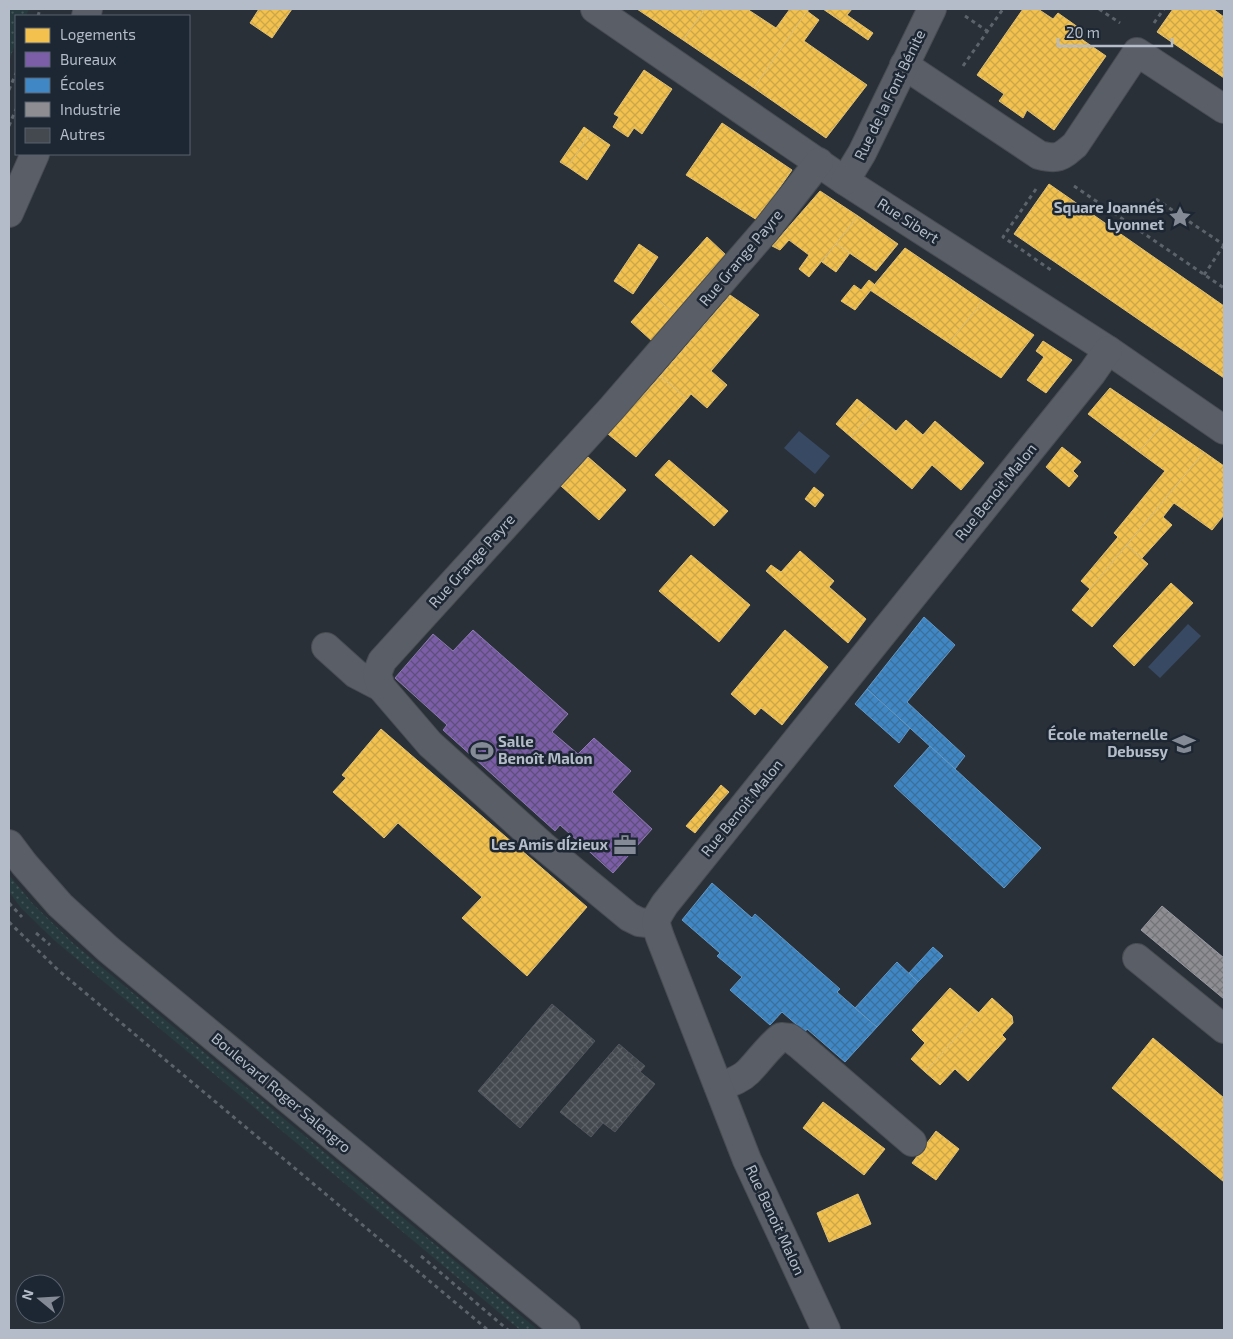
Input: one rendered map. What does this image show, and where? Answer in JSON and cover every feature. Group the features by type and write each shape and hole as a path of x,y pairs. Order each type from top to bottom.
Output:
{"street":[{"name":"Rue Sibert","path":"595,9 846,180 1108,350 1224,430"},
{"name":"Rue de la Font Bénite","path":"846,180 862,153 932,9"},
{"path":"904,65 1039,155 1052,158 1065,154 1075,145 1137,52 1224,109"},
{"path":"9,213 36,155"},
{"name":"Rue Grange Payre","path":"381,687 377,674 382,661 612,408 766,230 820,162"},
{"name":"Rue Benoit Malon","path":"826,1330 747,1160 656,924 657,917 665,904 1108,350"},
{"path":"326,647 356,674 381,687 430,744 542,845 629,917 639,922 656,924"},
{"name":"Boulevard Roger Salengro","path":"9,844 60,905 108,950 566,1330"},
{"path":"1137,958 1224,1029"},
{"path":"719,1087 746,1074 773,1043 781,1037 790,1038 912,1142"}],"path":[{"path":"945,92 1003,9"},
{"path":"963,14 987,31"},
{"path":"9,90 15,75"},
{"path":"9,126 15,112"},
{"path":"1052,158 1049,170 1003,237 1052,271"},
{"path":"1086,195 1224,288"},
{"path":"1156,199 1224,245 1204,275"},
{"path":"9,922 66,977 488,1330"}],"green space":[{"path":"9,9 29,9 26,15 15,15 15,45 9,57"},
{"path":"9,875 33,904 74,944 538,1330 520,1330 54,940 21,908 9,892"}],"water":[{"path":"799,431 830,456 815,474 784,448"},
{"path":"1188,624 1201,636 1160,678 1148,667"}],"building: Logements":[{"path":"259,9 292,9 272,38 250,23"},
{"path":"637,9 705,9 683,40"},
{"path":"705,9 747,9 776,28 790,9 809,9 754,88 683,40"},
{"path":"823,9 852,9 847,15 873,33 868,40"},
{"path":"1023,9 1038,9 1053,19 1058,13 1082,30 1077,36 1106,56 1054,130 1027,110 1023,118 999,101 1004,94 977,75"},
{"path":"1173,9 1213,9 1224,17 1224,78 1157,32"},
{"path":"807,11 819,20 804,41 867,85 826,138 754,88"},
{"path":"644,70 672,89 642,134 634,128 628,137 613,127 619,117 614,114"},
{"path":"722,123 792,170 757,220 686,175"},
{"path":"584,127 591,132 568,167 560,162"},
{"path":"591,132 610,145 587,180 568,167"},
{"path":"1049,184 1224,306 1224,378 1014,234"},
{"path":"820,191 858,216 809,277 799,269 809,255 789,240 780,250 772,246"},
{"path":"858,216 898,244 876,271 836,244"},
{"path":"707,237 726,255 674,314 654,296"},
{"path":"639,244 658,257 633,294 614,281"},
{"path":"836,244 850,253 836,272 822,262"},
{"path":"905,248 983,301 949,343 870,290"},
{"path":"869,280 875,285 855,310 841,301 854,285 861,290"},
{"path":"730,295 759,315 711,371 727,385 707,408 691,394 687,399 660,376"},
{"path":"654,296 674,314 652,341 631,322"},
{"path":"983,301 1034,335 1001,378 949,343"},
{"path":"1043,341 1072,360 1046,393 1027,380 1044,357 1036,351"},
{"path":"660,376 687,399 636,457 608,434"},
{"path":"1110,388 1163,424 1139,452 1088,414"},
{"path":"857,399 873,412 851,437 836,424"},
{"path":"873,412 896,431 906,420 923,435 935,421 984,463 961,490 932,465 912,489 851,437"},
{"path":"1163,424 1204,452 1090,589 1081,581 1118,537 1114,533 1165,471 1139,452"},
{"path":"1062,447 1081,462 1073,471 1078,476 1069,487 1046,467"},
{"path":"1204,452 1224,466 1224,515 1212,530 1174,503 1163,517 1172,525 1142,558 1127,545"},
{"path":"588,457 626,490 599,520 561,486"},
{"path":"669,460 728,511 714,526 655,475"},
{"path":"814,487 824,495 815,507 805,499"},
{"path":"1127,545 1148,564 1092,627 1072,610"},
{"path":"800,551 834,581 829,587 866,619 848,643 766,571 771,565 781,572"},
{"path":"691,555 750,605 719,642 659,591"},
{"path":"1171,583 1193,603 1134,666 1113,646"},
{"path":"785,630 828,667 782,725 761,708 755,715 731,694"},
{"path":"381,729 587,907 527,976 462,918 482,897 398,823 384,838 333,792 346,778 342,775"},
{"path":"721,785 729,792 720,802 712,796"},
{"path":"712,796 720,802 695,833 686,826"},
{"path":"950,988 979,1013 925,1072 911,1059 925,1043 912,1030"},
{"path":"992,998 1012,1016 1013,1023 1002,1035 1006,1039 968,1081 955,1069 940,1085 925,1072"},
{"path":"1153,1038 1224,1098 1224,1182 1112,1088"},
{"path":"823,1102 885,1149 864,1175 803,1128"},
{"path":"936,1131 959,1149 936,1180 912,1163"},
{"path":"858,1194 871,1224 829,1242 817,1213"}],"building: Bureaux":[{"path":"473,630 568,714 552,732 578,754 594,738 631,771 612,792 652,829 613,873 560,825 555,831 443,730 447,725 395,678 433,634 453,651"}],"building: Écoles":[{"path":"924,617 955,645 907,702 965,756 955,769 867,689"},
{"path":"867,689 910,728 899,743 855,704"},
{"path":"930,746 1041,848 1004,888 894,786"},
{"path":"712,883 752,918 755,914 840,989 837,992 877,1027 845,1062 807,1029 805,1032 782,1012 770,1025 730,990 742,977 717,956 720,953 682,920"},
{"path":"933,947 943,956 918,982 909,973"},
{"path":"897,962 918,982 877,1027 855,1008"}],"building: Industrie":[{"path":"1162,906 1224,958 1224,999 1141,930"}],"building: Autres":[{"path":"552,1004 595,1041 520,1128 478,1091"},
{"path":"619,1044 633,1056 628,1062 655,1084 615,1132 603,1123 591,1137 560,1112"},
{"path":"633,1056 645,1066 640,1072 628,1062"}],"place":[{"name":"Square Joannés Lyonnet","path":"1180,217"},
{"name":"École maternelle Debussy","path":"1184,744"},
{"name":"Salle Benoît Malon","path":"482,751"},
{"name":"Les Amis dÍzieux","path":"625,845"}]}
